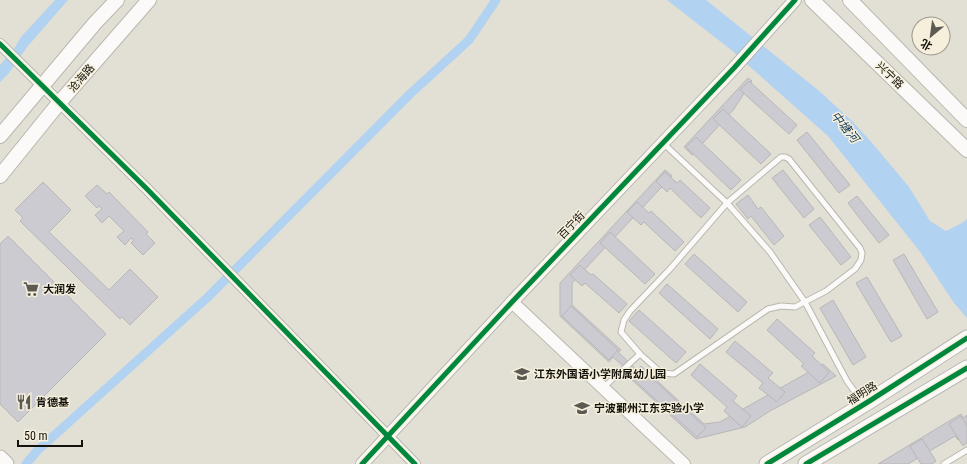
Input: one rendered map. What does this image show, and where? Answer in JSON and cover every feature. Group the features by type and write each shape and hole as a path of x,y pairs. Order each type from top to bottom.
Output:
{"main road":[{"path":"0,136 95,23 117,0"},
{"name":"沧海路","path":"0,176 59,103 149,0"},
{"name":"兴宁路","path":"812,0 967,150"},
{"path":"850,0 967,120"},
{"name":"福明路","path":"767,464 965,340"},
{"path":"806,464 967,368"},
{"path":"0,458 6,464"}],"street":[{"name":"百宁街","path":"362,464 512,302 734,68 795,0"},
{"path":"4,48 147,189 416,464"},
{"path":"512,302 684,464"}],"lane":[{"path":"663,143 727,204 770,252 805,302 847,381 864,404"},
{"path":"780,157 785,157 789,159 860,248 862,253 861,260 855,269 826,291 795,307 781,306 768,310 674,374 662,373 640,354 621,332 624,320 630,311 670,269 727,204 780,157"},
{"path":"603,388 640,354"},
{"path":"944,464 967,450"},
{"path":"952,459 956,464"}],"water":[{"path":"55,0 68,0 27,47 9,73 0,82 0,65 14,49 21,37"},
{"name":"中塘河","path":"667,0 706,0 818,90 852,121 873,144 909,187 930,221 946,231 967,219 967,318 954,303 921,253 828,136 730,49"}],"building":[{"path":"748,78 752,81 734,109 692,155 684,147"},
{"path":"749,81 797,125 789,134 740,90"},
{"path":"723,109 771,154 761,164 713,119"},
{"path":"807,132 850,185 839,193 797,140"},
{"path":"696,137 741,180 731,190 686,147"},
{"path":"665,170 672,176 572,283 572,305 621,350 618,352 637,370 641,366 704,424 720,422 823,364 836,376 770,411 745,427 696,439 630,378 633,375 613,357 609,362 560,316 560,283"},
{"path":"783,170 814,209 804,218 772,178"},
{"path":"665,172 677,183 680,180 710,208 701,218 670,188 667,192 656,181"},
{"path":"43,182 71,210 49,232 109,290 130,269 158,297 130,325 122,317 120,319 20,221 23,218 15,210"},
{"path":"97,185 107,194 109,192 148,232 146,234 155,243 143,255 131,243 134,240 131,238 125,245 117,237 124,231 109,216 102,223 95,215 102,209 99,206 97,208 85,196"},
{"path":"748,195 758,209 761,207 784,236 774,245 751,216 748,219 736,204"},
{"path":"857,196 889,235 879,243 848,203"},
{"path":"637,202 649,213 651,211 684,242 675,251 644,222 641,225 627,212"},
{"path":"820,217 851,257 841,265 809,225"},
{"path":"610,232 655,274 645,284 600,243"},
{"name":"大润发","path":"8,236 106,334 18,422 0,404 0,244"},
{"path":"694,254 747,302 738,312 685,264"},
{"path":"904,254 938,312 927,319 893,260"},
{"path":"580,265 591,275 593,274 627,304 619,313 585,283 582,286 570,275"},
{"path":"867,277 902,336 891,342 856,283"},
{"path":"667,284 718,329 710,339 659,293"},
{"path":"833,300 866,357 853,365 820,308"},
{"path":"571,306 618,350 609,360 562,316"},
{"path":"639,310 686,352 676,363 629,321"},
{"path":"777,319 815,353 812,356 829,372 820,383 801,366 804,364 767,330"},
{"path":"735,341 773,373 768,378 785,392 777,402 759,388 763,383 726,352"},
{"path":"700,364 737,396 733,401 751,416 742,427 724,411 727,407 691,375"},
{"path":"641,368 706,428 697,437 632,378"},
{"path":"961,414 963,418 967,415 967,435 958,440 955,436 908,464 878,464"},
{"path":"961,416 967,426 967,443 963,446 949,424"},
{"path":"922,439 936,461 932,464 921,464 910,446"}],"waterway":[{"path":"26,464 38,450 208,297 410,94 469,40 496,0"}],"cycle path":[{"path":"362,464 512,302 734,68 795,0"},
{"path":"0,44 147,189 415,464"},
{"path":"767,464 871,400 967,338"},
{"path":"806,464 967,368"}],"place":[{"name":"大润发","path":"31,289"},
{"name":"江东外国语小学附属幼儿园","path":"522,374"},
{"name":"肯德基","path":"24,402"},
{"name":"宁波鄞州江东实验小学","path":"582,408"}]}
